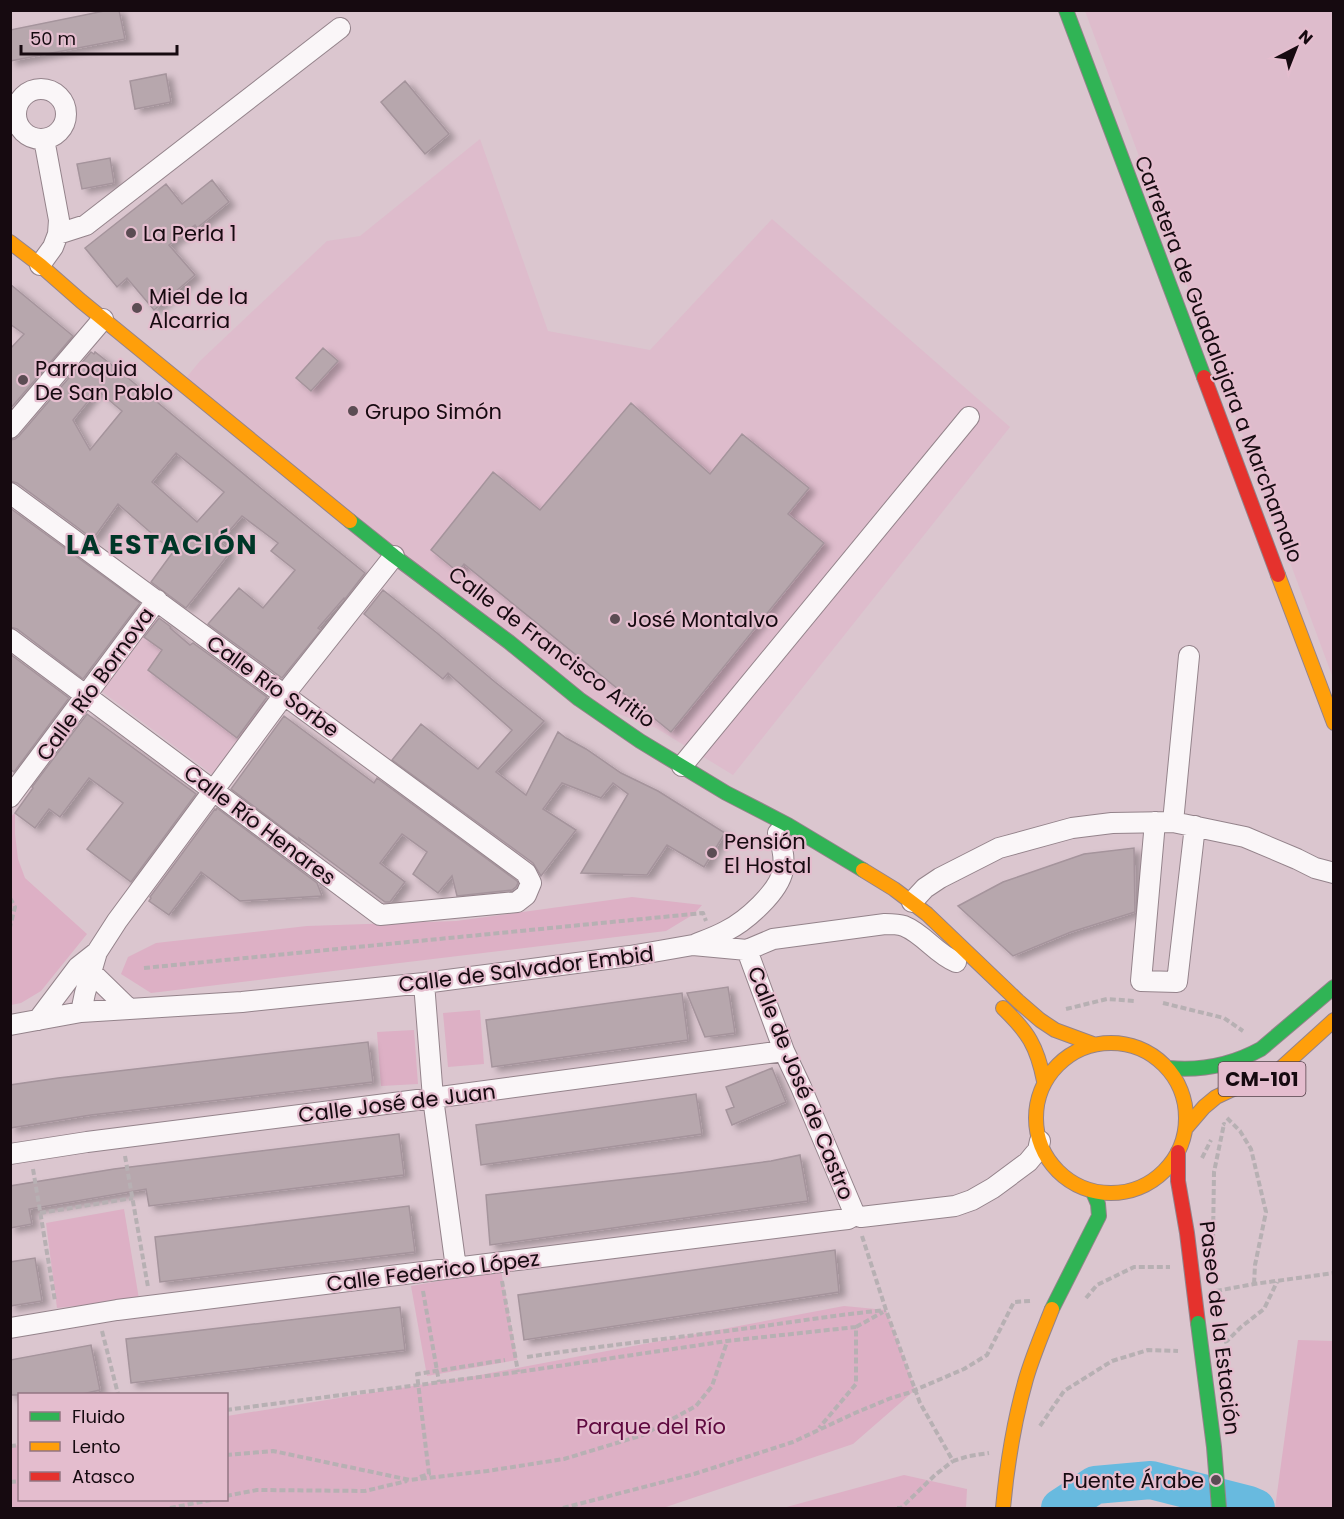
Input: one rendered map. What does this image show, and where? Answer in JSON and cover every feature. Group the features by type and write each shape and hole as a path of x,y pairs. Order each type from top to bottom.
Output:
{"main road":[{"name":"Carretera de Guadalajara a Marchamalo","path":"1066,10 1334,723"},
{"name":"Calle de Francisco Aritio","path":"10,242 394,556 509,642 579,699 640,741 726,793 788,825 888,885 907,906 1040,1020 1055,1030 1093,1044"},
{"path":"726,793 760,822 822,861"},
{"path":"907,906 925,931 960,965"},
{"name":"CM-101","path":"1169,1068 1188,1071 1222,1065 1251,1056 1332,988"},
{"path":"995,999 1024,1028 1033,1042 1040,1059 1044,1082"},
{"name":"CM-101","path":"1186,1128 1216,1097 1269,1077 1279,1070 1334,1020"},
{"path":"1108,1042 1133,1045 1156,1057 1169,1068 1184,1096 1187,1121 1183,1145 1171,1166 1153,1182 1131,1192 1093,1192 1082,1189 1062,1176 1045,1156 1036,1131 1036,1106 1044,1082 1061,1061 1093,1044 1108,1042"},
{"name":"Paseo de la Estación","path":"1178,1152 1178,1181 1187,1233 1214,1447 1219,1509"},
{"path":"1004,1509 1009,1459 1023,1390 1052,1309 1099,1216 1098,1204 1093,1192"}],"street":[{"path":"58,234 86,225 340,28"},
{"path":"40,265 58,234 59,220 44,139"},
{"path":"10,428 103,319"},
{"path":"682,766 969,417"},
{"name":"Calle Río Sorbe","path":"10,493 526,873 531,883"},
{"path":"81,1012 97,952 124,911 284,695 394,556"},
{"name":"Calle Río Bornova","path":"10,797 157,600"},
{"name":"Calle Río Henares","path":"10,639 380,915 517,902 526,895 531,883"},
{"path":"1189,656 1141,981 1177,982 1195,826"},
{"path":"907,906 925,888 940,878 999,848 1072,828 1112,823 1164,822 1245,837 1324,871 1334,885"},
{"path":"693,945 728,931 749,916 779,882 784,865 783,848 778,833"},
{"name":"Calle de Salvador Embid","path":"10,1025 81,1012 242,1002 424,983 630,956 693,945 747,950 773,939 885,924 897,924 912,930 943,955 960,965"},
{"name":"Calle de José de Castro","path":"747,950 783,1051 801,1087 855,1215"},
{"path":"38,1020 78,967 97,952"},
{"path":"91,972 129,1009"},
{"path":"424,983 433,1098 456,1268"},
{"name":"Calle José de Juan","path":"20,1152 783,1051"},
{"name":"Calle Federico López","path":"10,1328 151,1306 848,1219 855,1215 861,1217 955,1206 972,1200 993,1188 1028,1162 1038,1150 1040,1141"}],"path":[{"path":"10,898 15,907 10,927"},
{"path":"1058,1011 1107,999 1141,1001"},
{"path":"1152,1002 1224,1018 1245,1033 1261,1049"},
{"path":"1220,1120 1229,1110"},
{"path":"1225,1115 1240,1131 1251,1149 1266,1212 1255,1265 1254,1284"},
{"path":"1199,1167 1209,1142 1224,1124 1214,1172 1213,1251"},
{"path":"1203,1142 1209,1134"},
{"path":"122,1137 151,1306"},
{"path":"20,1152 40,1213 58,1320"},
{"path":"40,1213 133,1198"},
{"path":"855,1215 915,1390 953,1461"},
{"path":"499,1262 518,1372"},
{"path":"1084,1301 1098,1285 1134,1267 1172,1267"},
{"path":"420,1272 439,1382"},
{"path":"1194,1295 1334,1273"},
{"path":"1215,1344 1227,1341 1240,1327 1264,1309 1278,1281"},
{"path":"563,1509 694,1474 793,1442 855,1413 964,1369 987,1355 1014,1302 1034,1301 1052,1309"},
{"path":"228,1410 518,1372 727,1341 856,1327 886,1310"},
{"path":"527,1357 886,1310"},
{"path":"98,1314 118,1393"},
{"path":"817,1430 856,1384 856,1327"},
{"path":"228,1455 273,1451 410,1480 564,1459 643,1435 696,1406 712,1386 727,1341"},
{"path":"1040,1427 1064,1391 1112,1361 1148,1350 1181,1351"},
{"path":"228,1496 257,1490 365,1491 429,1474 417,1374 505,1360"},
{"path":"897,1509 901,1508 953,1461 969,1455 991,1453"},
{"path":"170,1509 205,1501"}],"shaded area":[{"path":"1085,11 1333,11 1333,678"},
{"path":"480,139 548,331 650,350 772,219 1010,427 733,775 656,728 579,699 181,384 200,361 327,241 360,236"},
{"path":"155,618 267,703 213,775 100,690"}],"green space":[{"path":"15,813 18,859 25,878 87,934 41,991 21,1003 11,1005 10,817"},
{"path":"632,897 702,905 694,914 666,931 151,993 121,974 128,957 156,943 307,926 456,921"},
{"path":"480,1010 484,1064 448,1067 443,1013"},
{"path":"414,1030 418,1084 381,1086 377,1032"},
{"path":"124,1209 139,1299 57,1308 46,1223"},
{"path":"501,1270 517,1360 427,1376 411,1286"},
{"name":"Parque del Río","path":"844,1306 886,1310 915,1390 853,1444 663,1508 11,1508 11,1446 18,1445 18,1501 228,1501 228,1416 475,1376"},
{"path":"1298,1340 1333,1341 1333,1508 1275,1508"},
{"path":"904,1475 967,1489 966,1508 783,1508"}],"building":[{"path":"109,10 119,10 125,39 10,61 10,30"},
{"path":"166,74 171,102 135,109 130,81"},
{"path":"405,81 449,134 425,154 381,102"},
{"path":"110,158 114,183 82,189 77,164"},
{"path":"212,180 229,202 197,228 195,225 169,245 195,275 154,310 127,278 117,287 85,248 166,184 182,204"},
{"name":"Parroquia De San Pablo","path":"10,284 73,336 10,409 10,349 24,334 10,324"},
{"path":"323,348 338,361 311,391 296,378"},
{"path":"91,352 94,354 95,352 365,573 318,628 321,630 282,678 208,624 239,588 263,608 295,570 271,551 278,543 242,516 220,542 228,548 228,555 186,608 151,582 173,552 118,504 93,539 17,483 10,481 10,440 19,436","holes":["97,390 122,411 90,450 73,420","176,453 224,492 197,522 152,482"]},
{"path":"631,403 710,474 742,434 809,488 788,514 824,543 671,732 464,564 458,572 431,550 493,472 540,510"},
{"path":"10,508 140,603 83,679 17,629 10,627"},
{"path":"383,590 544,721 496,772 526,795 558,732 621,773 658,791 725,833 704,867 667,845 647,875 581,873 628,794 613,783 601,798 562,783 543,809 576,830 541,876 533,863 392,760 421,724 478,769 512,730 448,673 443,679 364,614"},
{"path":"159,618 190,645 193,643 267,697 237,738 148,670 162,650 144,637"},
{"path":"10,654 69,698 14,772 10,769"},
{"path":"87,714 196,794 131,882 87,849 123,803 89,778 60,817 49,809 35,828 15,813"},
{"path":"284,716 374,783 377,778 517,881 516,887 512,890 457,896 452,876 438,893 413,874 427,852 402,834 380,863 405,882 390,902 385,902 299,838 300,841 231,789"},
{"path":"217,808 317,883 322,896 240,901 201,872 169,915 149,901"},
{"path":"1134,848 1135,912 1071,932 1013,956 958,906 1003,882 1084,854"},
{"path":"728,987 735,1033 705,1037 687,993"},
{"path":"682,993 688,1040 492,1067 486,1020"},
{"path":"368,1042 373,1082 91,1115 10,1128 10,1085"},
{"path":"772,1068 786,1102 732,1125 726,1110 734,1107 726,1087"},
{"path":"696,1094 702,1134 481,1165 476,1125"},
{"path":"399,1134 404,1175 149,1206 146,1189 29,1209 32,1224 10,1228 10,1186 114,1169"},
{"path":"800,1155 808,1201 490,1245 486,1195 680,1173"},
{"path":"409,1206 415,1252 160,1282 155,1237"},
{"path":"835,1250 839,1292 524,1340 518,1295"},
{"path":"35,1258 42,1301 10,1306 10,1262"},
{"path":"400,1307 405,1350 131,1383 126,1339"},
{"path":"91,1345 100,1390 87,1393 10,1395 10,1360"}],"waterway":[{"path":"1060,1508 1095,1485 1151,1480 1256,1508"}],"traffic: fast":[{"path":"1066,10 1204,377"},
{"path":"350,521 509,642 579,699 640,741 726,793 788,825 863,870"},
{"path":"1169,1068 1193,1069 1217,1066 1250,1055 1261,1049 1334,987"},
{"path":"1052,1309 1099,1216 1098,1204 1093,1192"},
{"path":"1198,1323 1214,1447 1219,1508"}],"traffic: slow":[{"path":"10,242 350,521"},
{"path":"1278,575 1334,723"},
{"path":"863,870 894,889 927,914 1040,1020 1055,1030 1093,1044"},
{"path":"1003,1008 1030,1040 1035,1049 1044,1081"},
{"path":"1186,1128 1216,1097 1279,1070 1334,1020"},
{"path":"1111,1043 1140,1048 1153,1055 1164,1065 1174,1076 1181,1089 1186,1118 1181,1147 1174,1160 1164,1171 1153,1181 1140,1188 1111,1193 1082,1188 1069,1181 1058,1171 1048,1160 1041,1147 1036,1118 1041,1089 1048,1076 1058,1065 1069,1055 1082,1048 1111,1043"},
{"path":"1003,1508 1011,1443 1022,1395 1052,1309"}],"traffic: jam":[{"path":"1204,377 1278,575"},
{"path":"1178,1152 1178,1181 1198,1323"}],"place":[{"name":"La Perla 1","path":"131,233"},
{"name":"Miel de la Alcarria","path":"137,308"},
{"name":"Parroquia De San Pablo","path":"23,380"},
{"name":"Grupo Simón","path":"353,411"},
{"name":"José Montalvo","path":"615,619"},
{"name":"Pensión El Hostal","path":"712,853"},
{"name":"Puente Árabe","path":"1216,1480"}],"district":[{"name":"LA ESTACIÓN","path":"162,544"}]}
